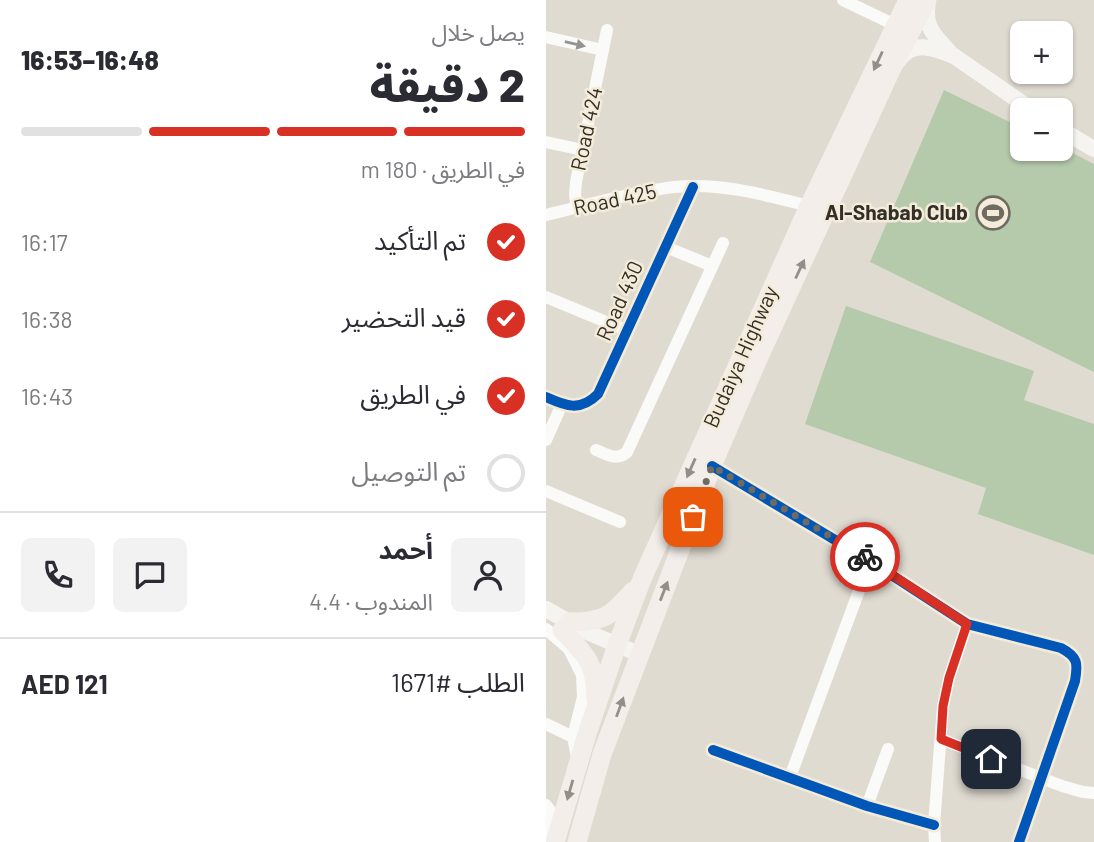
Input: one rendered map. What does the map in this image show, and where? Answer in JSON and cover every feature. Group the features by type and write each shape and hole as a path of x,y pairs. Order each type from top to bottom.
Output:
{"main road":[{"name":"Budaiya Highway","path":"553,842 615,650 642,579 809,206 908,0"},
{"name":"Budaiya Highway","path":"577,842 597,767 712,466 758,359 890,72 928,0"},
{"path":"556,625 606,617 619,607 642,579"},
{"path":"556,625 585,654 592,667 596,682 596,707"}],"street":[{"path":"842,0 895,25"},
{"path":"928,0 926,12 929,27 954,57"},
{"name":"Road 424","path":"577,208 575,189 607,30"},
{"path":"546,37 603,50"},
{"path":"890,72 901,55 923,46 954,57 1014,98"},
{"path":"1073,137 1094,149"},
{"path":"546,142 583,150"},
{"name":"Road 425","path":"546,215 675,187 735,190 809,206"},
{"name":"Road 430","path":"562,404 584,404 598,394 693,187"},
{"path":"597,450 616,457 627,452 723,243"},
{"path":"666,247 712,266"},
{"path":"546,297 628,331"},
{"path":"546,397 562,404 546,440"},
{"path":"712,466 870,561 967,624 1061,648 1075,658 1075,681 1019,842"},
{"path":"546,491 620,522"},
{"path":"790,777 870,561"},
{"path":"546,609 582,675 583,697 573,737 578,761"},
{"path":"935,842 943,706 949,678 967,624"},
{"path":"556,625 637,659"},
{"path":"546,724 573,737"},
{"path":"941,739 1040,778 1094,793"},
{"path":"867,806 888,749"},
{"path":"713,750 867,806 934,825"},
{"path":"546,805 551,812 553,842"}],"green space":[{"name":"Al-Shabab Club","path":"944,90 1010,122 1010,161 1073,161 1073,153 1094,164 1094,372 870,262"},
{"path":"846,306 1034,371 1024,400 1094,424 1094,555 978,514 986,488 805,424"}],"cycle path":[{"path":"546,397 573,406 585,403 598,394 693,187"},
{"path":"712,466 870,561 967,624 1061,648 1071,654 1076,665 1075,681 1019,842"},
{"path":"713,750 867,806 934,825"}],"way so far":[{"path":"693,517 712,466 865,557"}],"place":[{"name":"Al-Shabab Club","path":"993,213"}],"route":[{"path":"865,557 967,624 949,678 943,706 941,739 991,759"}]}
